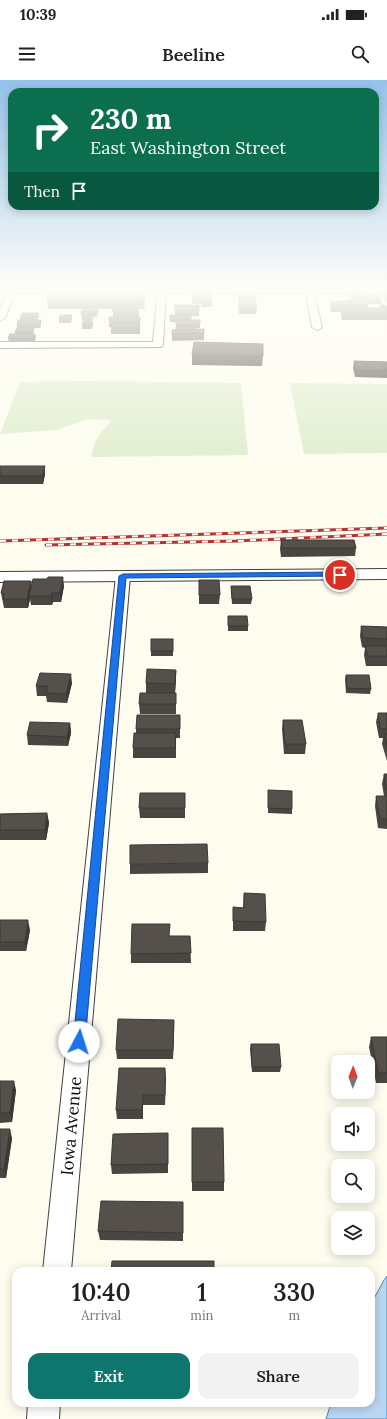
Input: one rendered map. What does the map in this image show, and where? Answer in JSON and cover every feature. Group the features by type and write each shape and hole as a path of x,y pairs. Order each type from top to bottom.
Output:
{"street":[{"path":"0,577 387,574"},
{"name":"Iowa Avenue","path":"57,1267 123,576"},
{"path":"43,1419 44,1407"}],"green space":[{"path":"85,381 241,383 248,455 92,457 96,440 112,420 88,419 57,430 0,434 20,382"},
{"path":"290,383 387,384 387,453 304,454"}],"water":[{"path":"387,1276 387,1419 326,1419 330,1407 375,1407 375,1297"}],"building":[{"path":"193,351 263,351 263,356 192,355"},
{"path":"354,361 387,362 387,370 356,370"},
{"path":"0,466 45,466 42,476 0,476"},
{"path":"281,540 354,540 356,548 282,548"},
{"path":"48,577 63,577 60,593 52,593 51,596 29,596 33,579 47,579"},
{"path":"199,580 219,580 220,595 199,595"},
{"path":"4,581 31,581 27,599 3,599 4,593 1,593"},
{"path":"231,586 250,586 252,599 232,599"},
{"path":"228,616 247,616 248,626 228,626"},
{"path":"361,626 387,627 387,639 363,638"},
{"path":"151,639 173,639 173,651 151,651"},
{"path":"365,646 387,646 387,656 368,656"},
{"path":"147,669 176,670 175,684 146,683"},
{"path":"40,673 71,674 66,694 46,693 48,686 36,686"},
{"path":"346,675 369,675 371,689 347,688"},
{"path":"140,693 176,693 176,704 139,704"},
{"path":"378,713 387,713 387,729 380,729"},
{"path":"137,715 180,715 180,729 136,729"},
{"path":"283,720 302,720 306,744 285,744"},
{"path":"30,722 70,723 67,737 27,735"},
{"path":"134,733 176,733 175,748 133,748"},
{"path":"384,734 387,734 387,746"},
{"path":"384,774 387,774 387,790 386,790"},
{"path":"268,790 292,791 292,809 268,808"},
{"path":"140,793 185,793 185,808 139,808"},
{"path":"376,796 387,796 387,819 380,819"},
{"path":"47,813 45,830 0,830 0,814"},
{"path":"207,844 208,863 130,864 130,845"},
{"path":"244,893 265,894 266,922 233,921 233,907 244,908"},
{"path":"0,920 28,920 25,942 0,942"},
{"path":"132,924 170,924 169,936 190,936 191,953 131,954"},
{"path":"118,1019 174,1020 173,1050 116,1050"},
{"path":"371,1037 387,1037 387,1073 378,1073"},
{"path":"251,1044 279,1044 281,1067 252,1067"},
{"path":"119,1068 165,1068 165,1095 143,1095 142,1110 116,1110"},
{"path":"0,1081 14,1081 10,1113 0,1113"},
{"path":"192,1128 223,1128 224,1182 192,1182"},
{"path":"0,1129 10,1129 4,1169 0,1169"},
{"path":"168,1133 168,1164 111,1165 113,1134"},
{"path":"101,1201 183,1202 183,1233 98,1231"},
{"path":"112,1261 214,1261 214,1267 111,1267"}],"railway":[{"path":"0,541 387,528"},
{"path":"46,545 236,541 387,534"}],"route":[{"path":"79,1042 123,576 340,575"}]}
